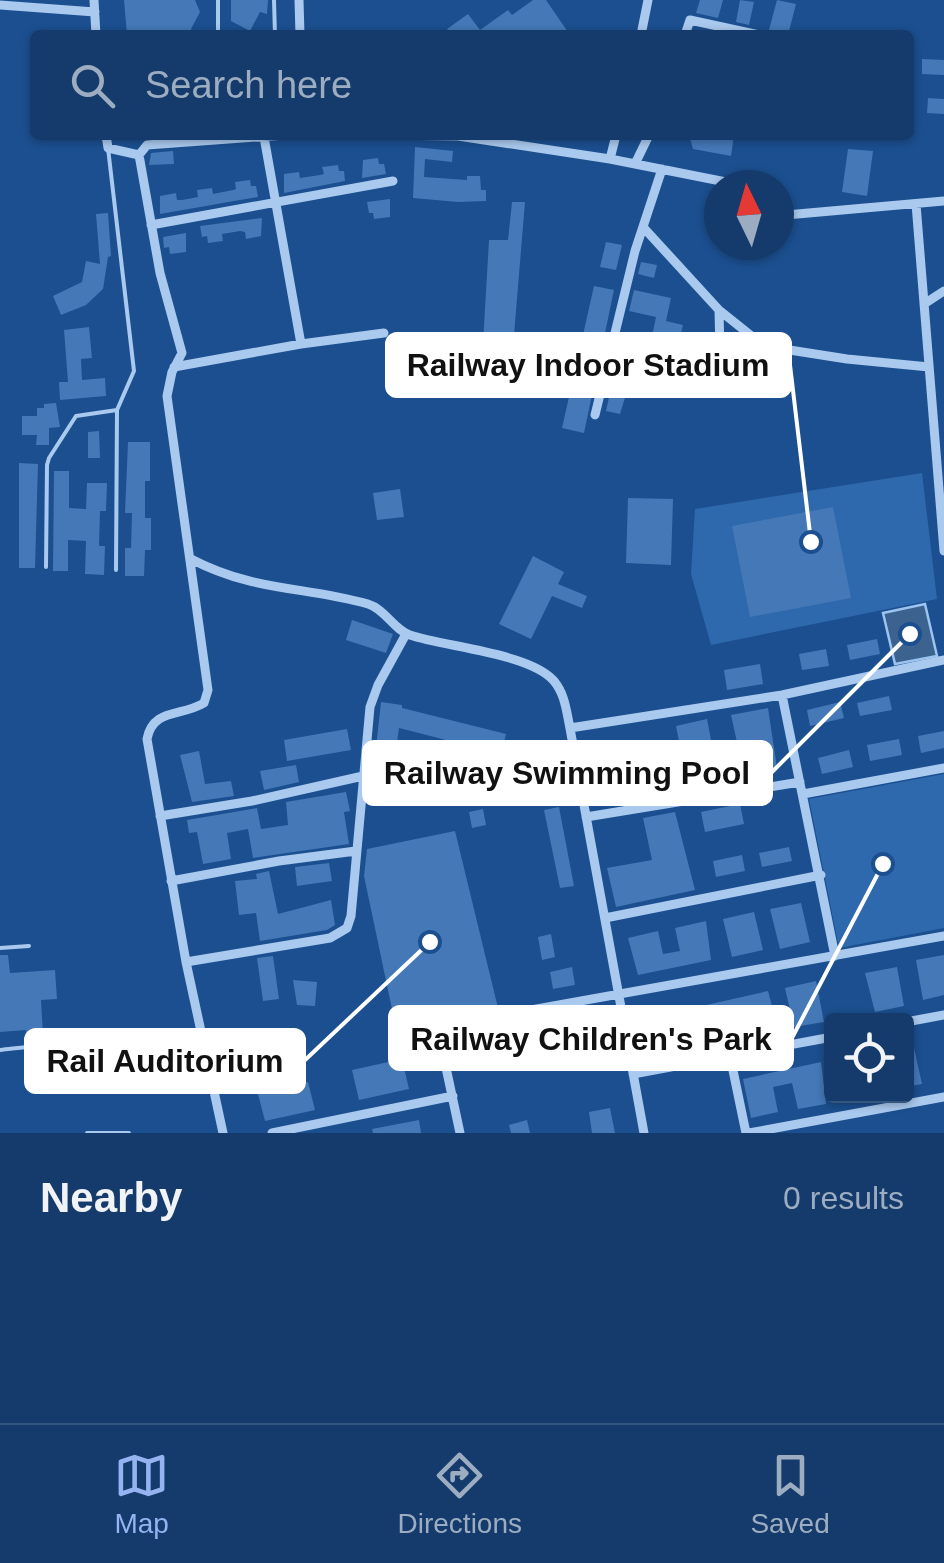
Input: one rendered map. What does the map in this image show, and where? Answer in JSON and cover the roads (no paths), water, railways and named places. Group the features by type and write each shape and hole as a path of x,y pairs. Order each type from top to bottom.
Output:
{"street":[{"path":"94,0 96,30"},
{"path":"299,0 300,30"},
{"path":"641,30 648,0"},
{"path":"0,5 95,12"},
{"path":"687,30 690,20 736,30"},
{"path":"107,140 108,148 139,155"},
{"path":"198,140 146,146 139,155 160,272 182,353 167,396 208,690 204,703 193,710 160,716 150,726 147,740 186,962 223,1133"},
{"path":"265,140 301,344"},
{"path":"483,140 704,178"},
{"path":"610,160 615,140"},
{"path":"635,164 647,140"},
{"path":"595,414 643,226 662,170"},
{"path":"152,225 394,181"},
{"path":"794,214 944,201"},
{"path":"916,204 944,551"},
{"path":"643,226 718,310 764,346 929,367"},
{"path":"924,304 944,291"},
{"path":"716,392 720,353 718,310"},
{"path":"174,368 384,333"},
{"path":"191,559 219,574 266,587 371,605 406,634 450,642 542,670 554,682 564,698 570,728 644,1133"},
{"path":"186,962 339,935 352,916 370,707 406,634"},
{"path":"570,728 782,695 944,660"},
{"path":"782,695 835,956"},
{"path":"803,794 944,768"},
{"path":"160,816 252,801 363,776"},
{"path":"586,817 800,782"},
{"path":"171,881 356,851"},
{"path":"605,918 821,876"},
{"path":"460,1133 442,1049 447,1028 944,936"},
{"path":"914,1021 944,1016"},
{"path":"633,1074 824,1038"},
{"path":"730,1056 747,1133 944,1097"},
{"path":"272,1133 453,1096"}],"lane":[{"path":"218,0 218,30"},
{"path":"274,0 275,30"},
{"path":"108,148 134,371 117,410 116,570"},
{"path":"46,567 50,458 76,416 117,410"},
{"path":"0,948 29,946"},
{"path":"0,1050 44,1046 67,1051 87,1065 110,1072 184,1075"},
{"path":"87,1133 129,1133"}],"place":[{"name":"Railway Indoor Stadium","path":"811,542"},
{"name":"Railway Swimming Pool","path":"910,634"},
{"name":"Railway Children's Park","path":"883,864"},
{"name":"Rail Auditorium","path":"430,942"}]}
